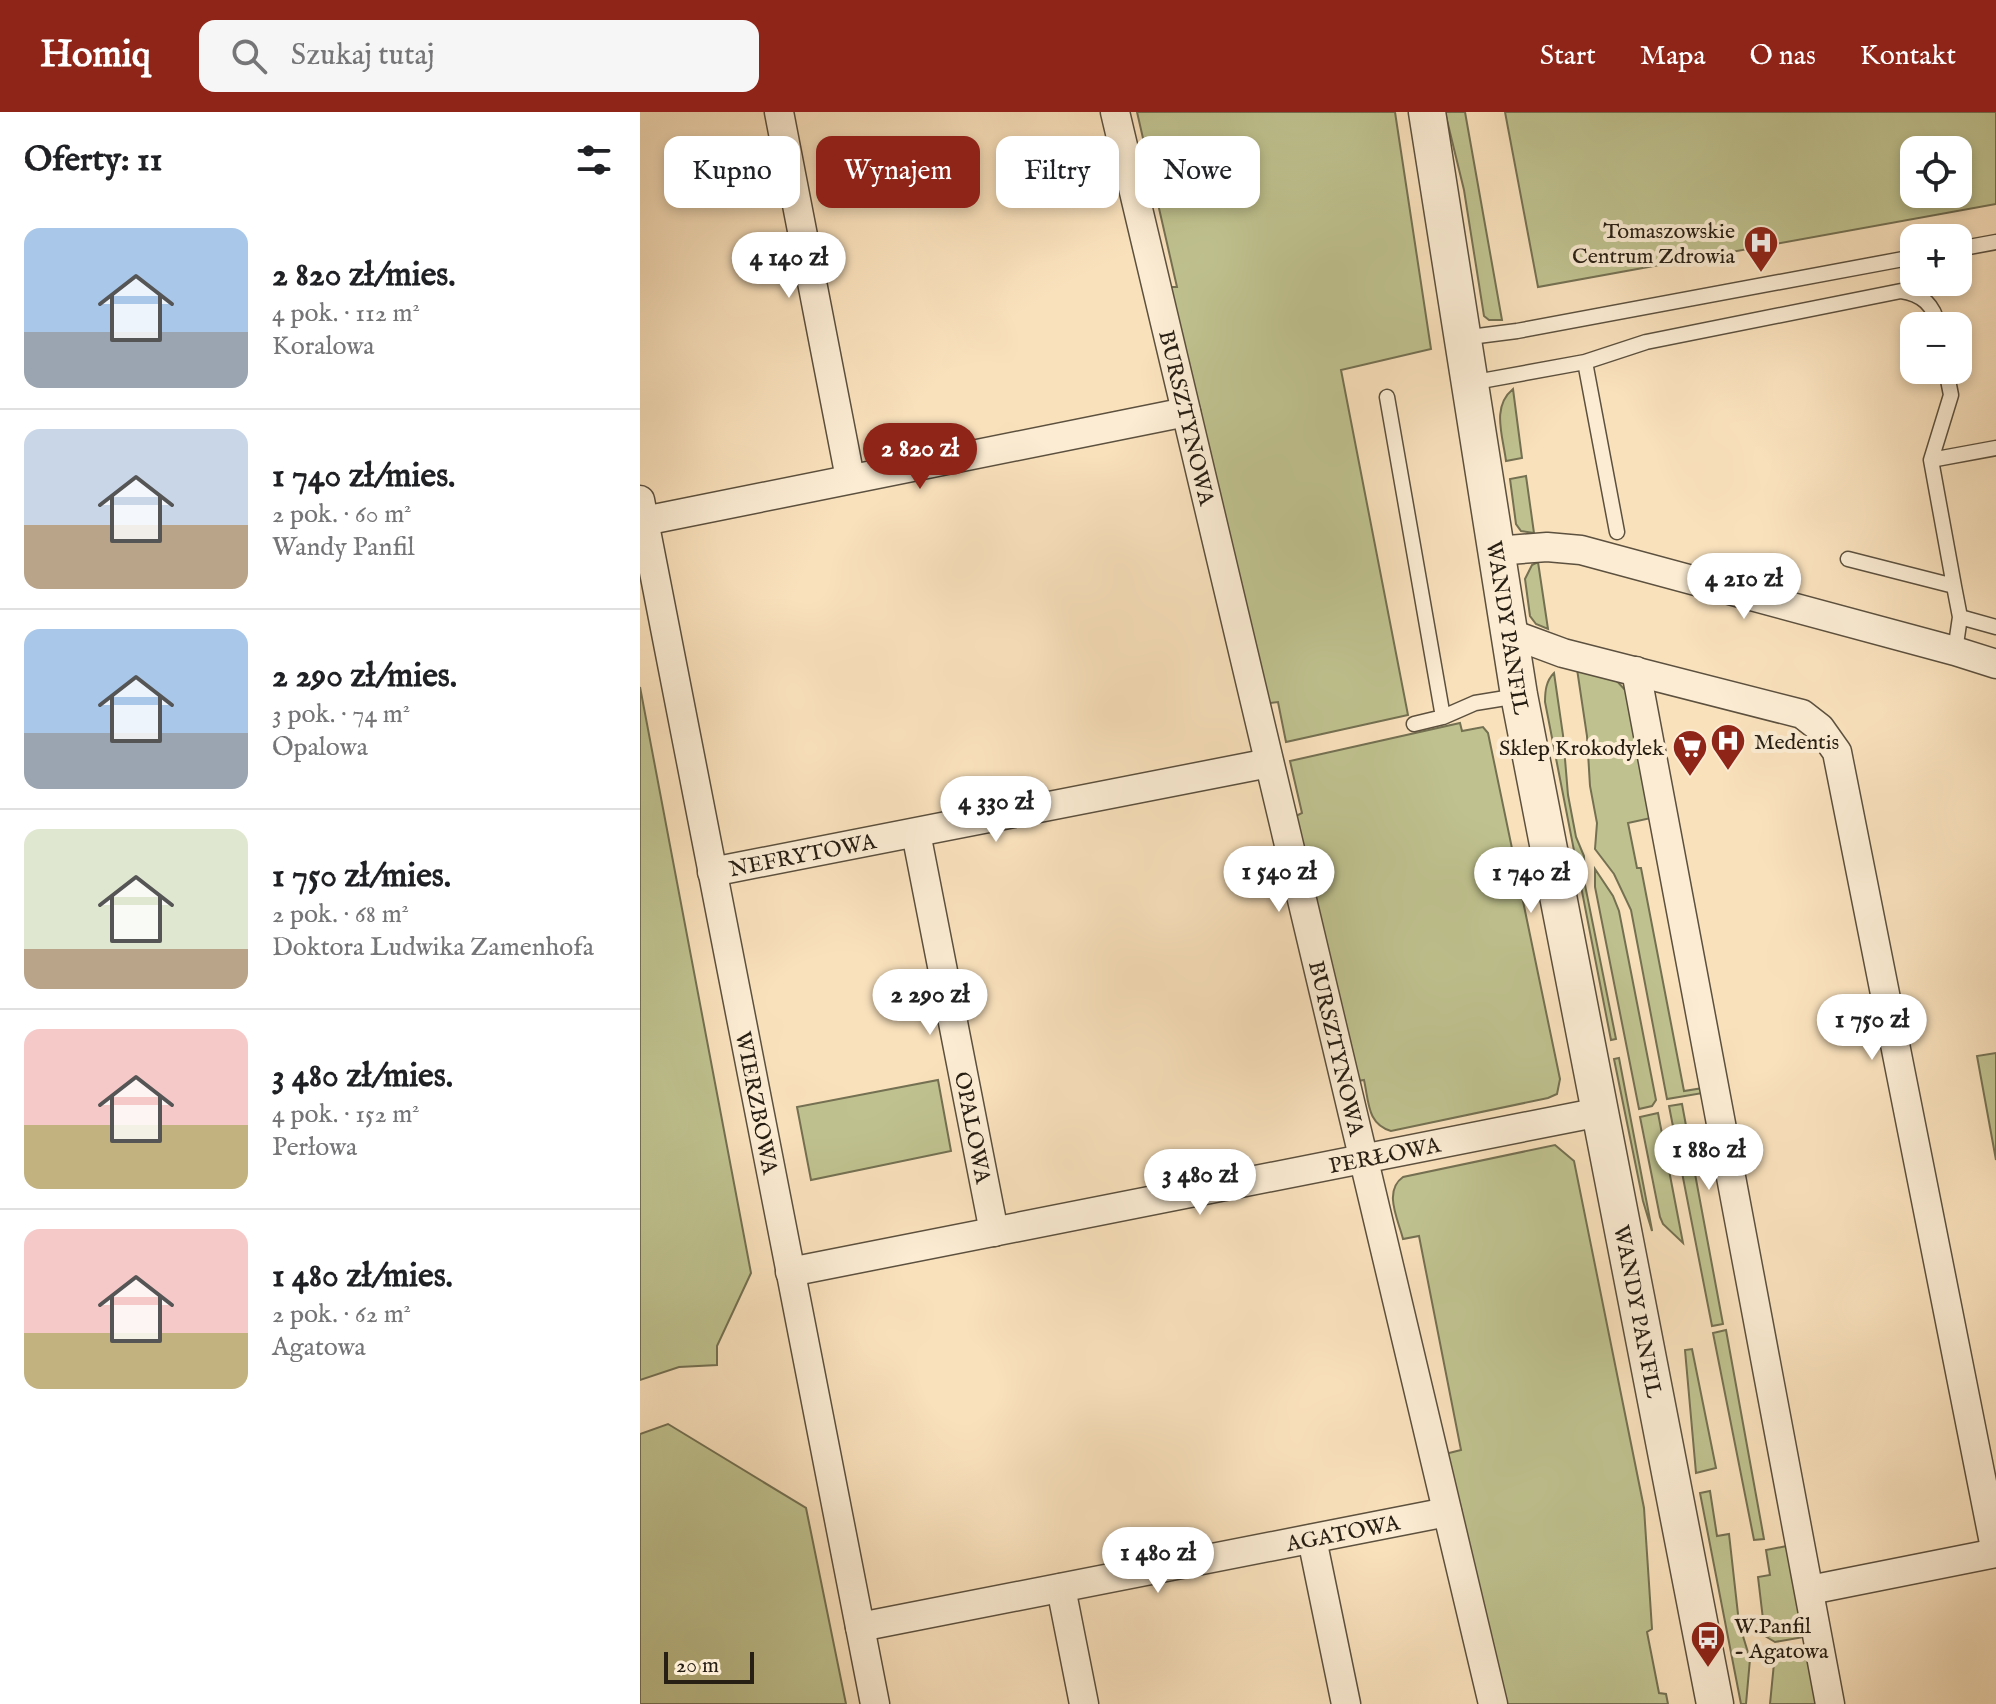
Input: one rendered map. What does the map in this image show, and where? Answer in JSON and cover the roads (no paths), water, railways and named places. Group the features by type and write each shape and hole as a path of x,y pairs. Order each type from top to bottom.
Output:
{"street":[{"path":"779,112 850,478"},
{"name":"BURSZTYNOWA","path":"1115,112 1493,1704"},
{"name":"WANDY PANFIL","path":"1427,112 1519,695 1715,1704"},
{"path":"642,510 850,478 1186,412"},
{"name":"WIERZBOWA","path":"642,510 875,1704"},
{"path":"1495,551 1547,547 1581,550 1996,664"},
{"path":"1509,633 1563,653 1802,714 1820,728 1837,752 1996,1553 1810,1590"},
{"path":"1636,671 1830,1704"},
{"name":"NEFRYTOWA","path":"712,872 1269,763"},
{"name":"OPALOWA","path":"916,833 994,1232"},
{"name":"PERŁOWA","path":"790,1272 1600,1112"},
{"name":"AGATOWA","path":"860,1627 1447,1512"},
{"path":"1312,1539 1346,1704"},
{"path":"1061,1588 1084,1704"}],"lane":[{"path":"1972,246 1996,242"},
{"path":"1462,338 1900,260"},
{"path":"1469,383 1585,362 1646,342 1901,291 1915,293 1927,301 1934,312"},
{"path":"1585,362 1617,532"},
{"path":"1949,384 1951,395 1931,460 1960,617 1955,651"},
{"path":"1387,397 1443,717"},
{"path":"1931,460 1996,448"},
{"path":"1848,559 1954,586"},
{"path":"1960,617 1996,627"},
{"path":"1414,724 1443,717 1475,703 1519,695"}],"place":[{"name":"Tomaszowskie Centrum Zdrowia","path":"1761,274"},
{"name":"Medentis","path":"1728,772"},
{"name":"Sklep Krokodylek","path":"1690,778"},
{"name":"W.Panfil - Agatowa","path":"1708,1669"}]}
